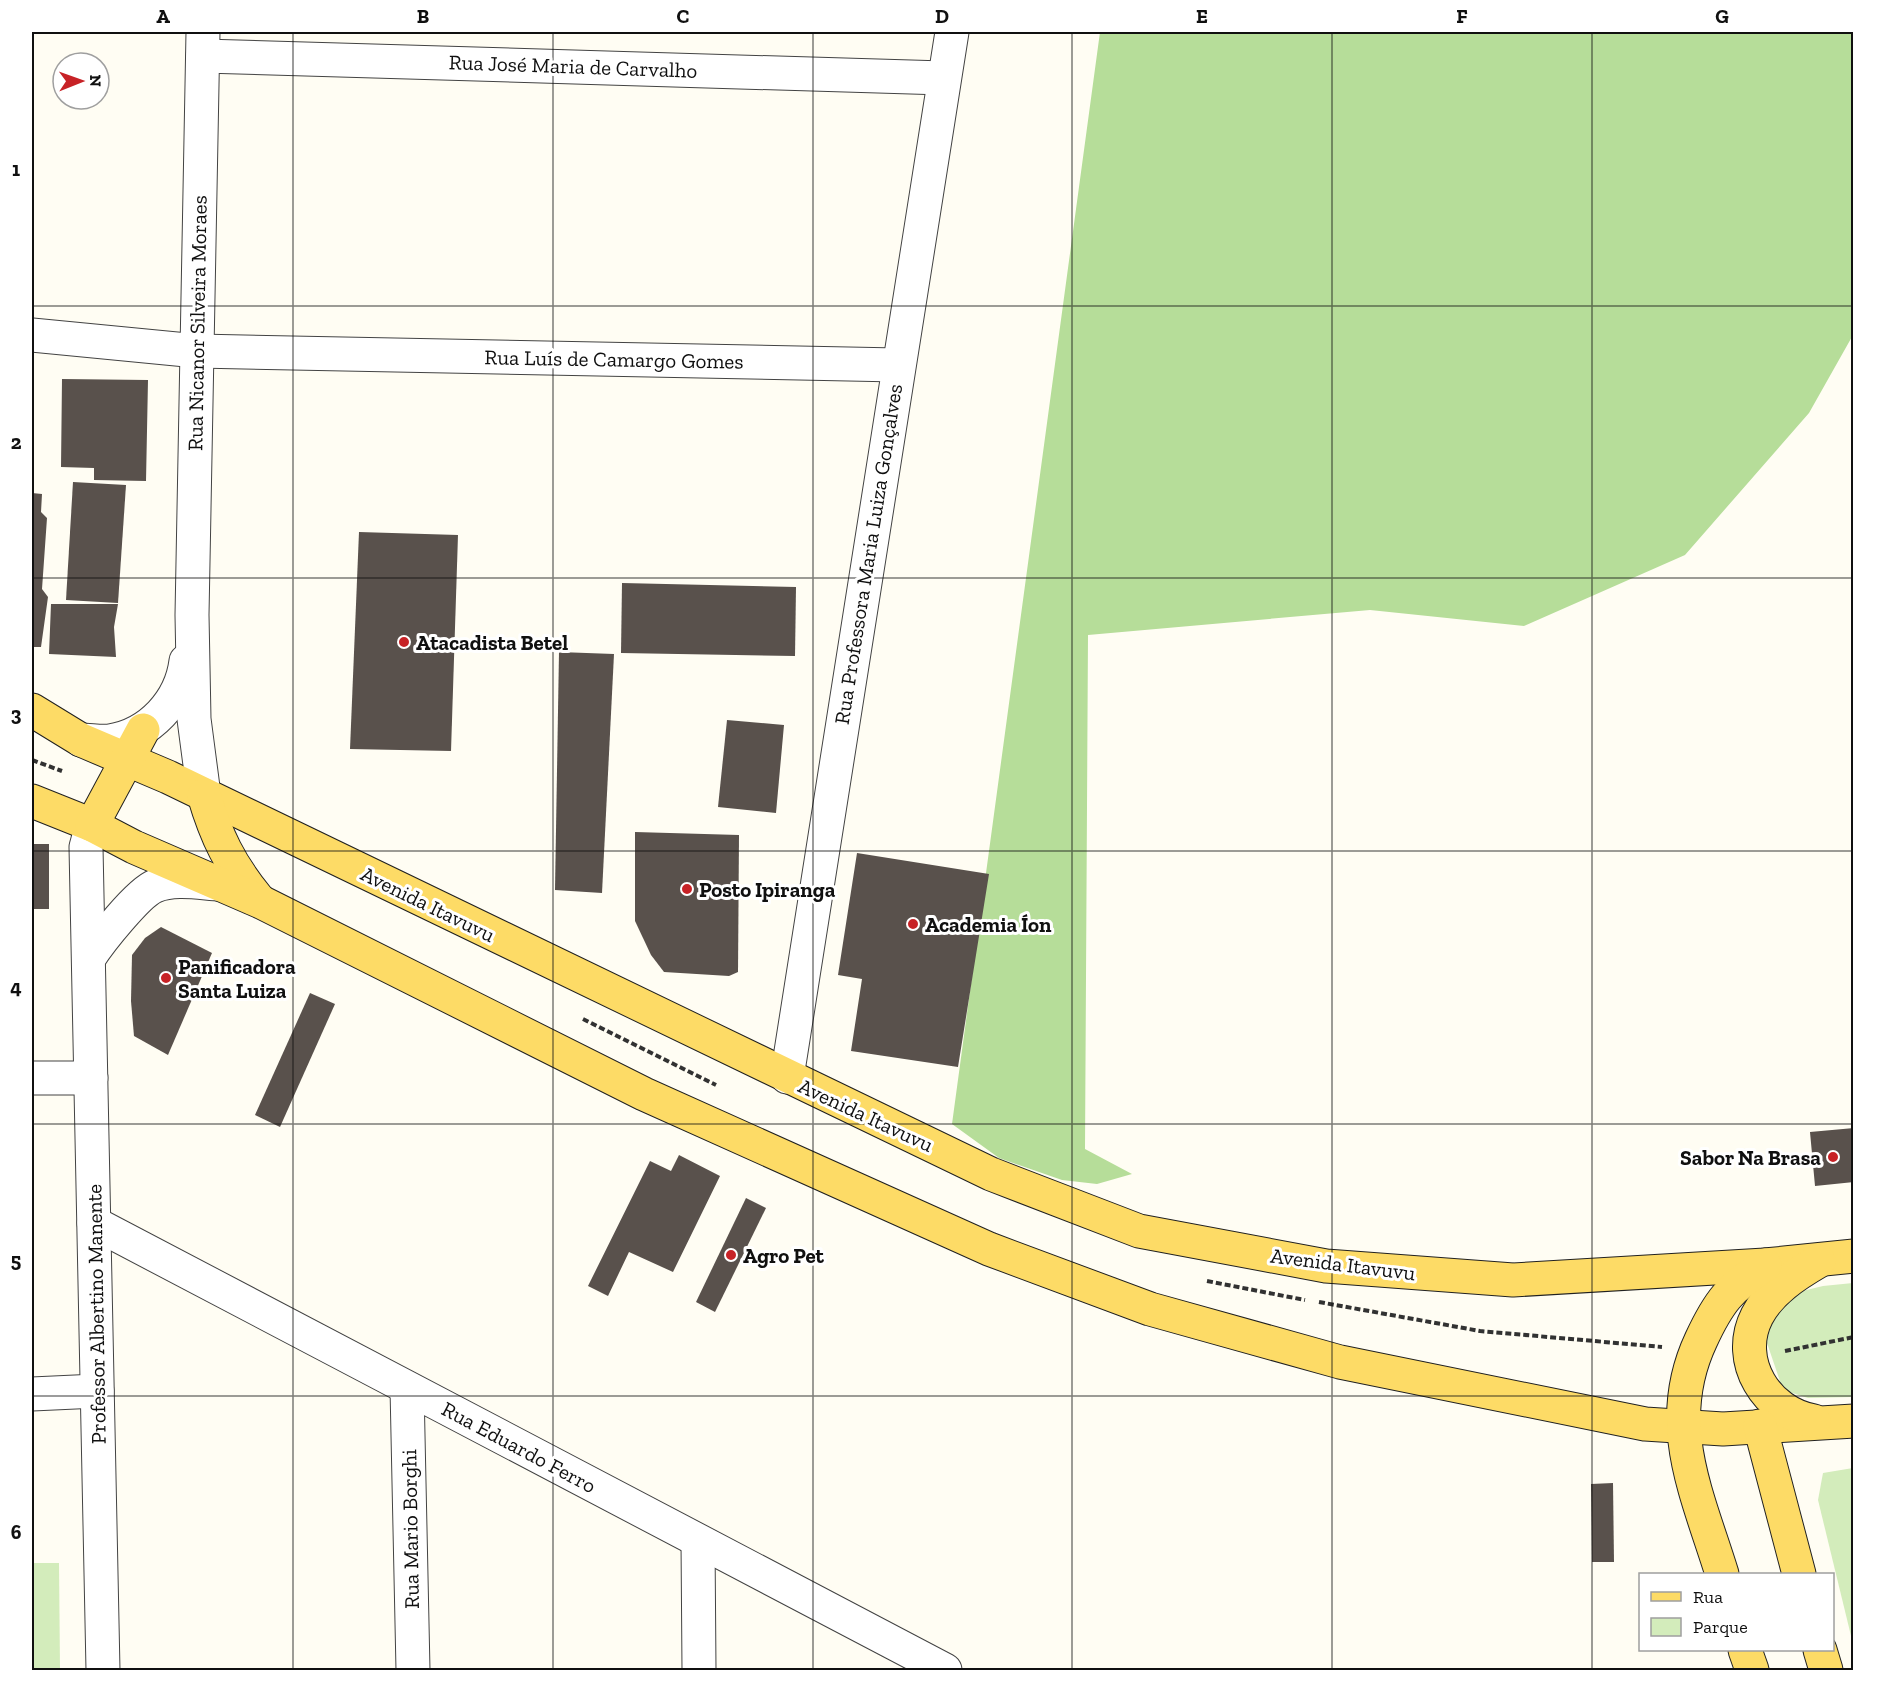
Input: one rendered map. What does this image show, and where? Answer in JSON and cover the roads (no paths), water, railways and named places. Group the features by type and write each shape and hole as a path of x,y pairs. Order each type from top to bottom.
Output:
{"main road":[{"name":"Avenida Itavuvu","path":"32,710 81,740 204,795 991,1174 1139,1231 1326,1266 1513,1280 1765,1265 1839,1257"},
{"path":"92,825 143,730"},
{"path":"204,795 216,835 239,876 261,902"},
{"path":"32,801 92,825 134,847 261,902 644,1094 989,1249 1139,1305 1340,1362 1645,1425 1683,1428 1841,1422"},
{"path":"1839,1257 1796,1275 1768,1300 1756,1317 1751,1358 1757,1380 1769,1398 1788,1413 1841,1422"},
{"name":"Avenida Itavuvu","path":"1721,1573 1687,1463 1682,1399 1688,1372 1716,1308 1738,1282 1765,1265"},
{"path":"1760,1426 1798,1573"},
{"path":"1745,1651 1752,1671"},
{"path":"1820,1651 1826,1671"}],"street":[{"name":"Rua Professora Maria Luiza Gonçalves","path":"787,1077 952,32"},
{"name":"Rua José Maria de Carvalho","path":"203,44 944,78"},
{"name":"Rua Nicanor Silveira Moraes","path":"203,44 192,615 194,719 204,795"},
{"name":"Rua Luís de Camargo Gomes","path":"32,335 197,351 898,364"},
{"name":"Rua Nicanor Silveira Moraes","path":"81,740 109,741 143,730 169,706 184,675 192,615"},
{"name":"Professor Albertino Manente","path":"92,825 86,847 103,1671"},
{"path":"89,958 110,928 154,886 184,882 220,884"},
{"path":"32,1078 91,1078"},
{"name":"Rua Eduardo Ferro","path":"94,1223 945,1671"},
{"name":"Rua Mario Borghi","path":"407,1388 413,1671"},
{"path":"32,1394 97,1391"},
{"path":"698,1541 699,1671"}],"place":[{"name":"Atacadista Betel","path":"404,642"},
{"name":"Posto Ipiranga","path":"687,889"},
{"name":"Academia Íon","path":"913,924"},
{"name":"Panificadora Santa Luiza","path":"166,978"},
{"name":"Sabor Na Brasa","path":"1833,1157"},
{"name":"Agro Pet","path":"731,1255"}]}
